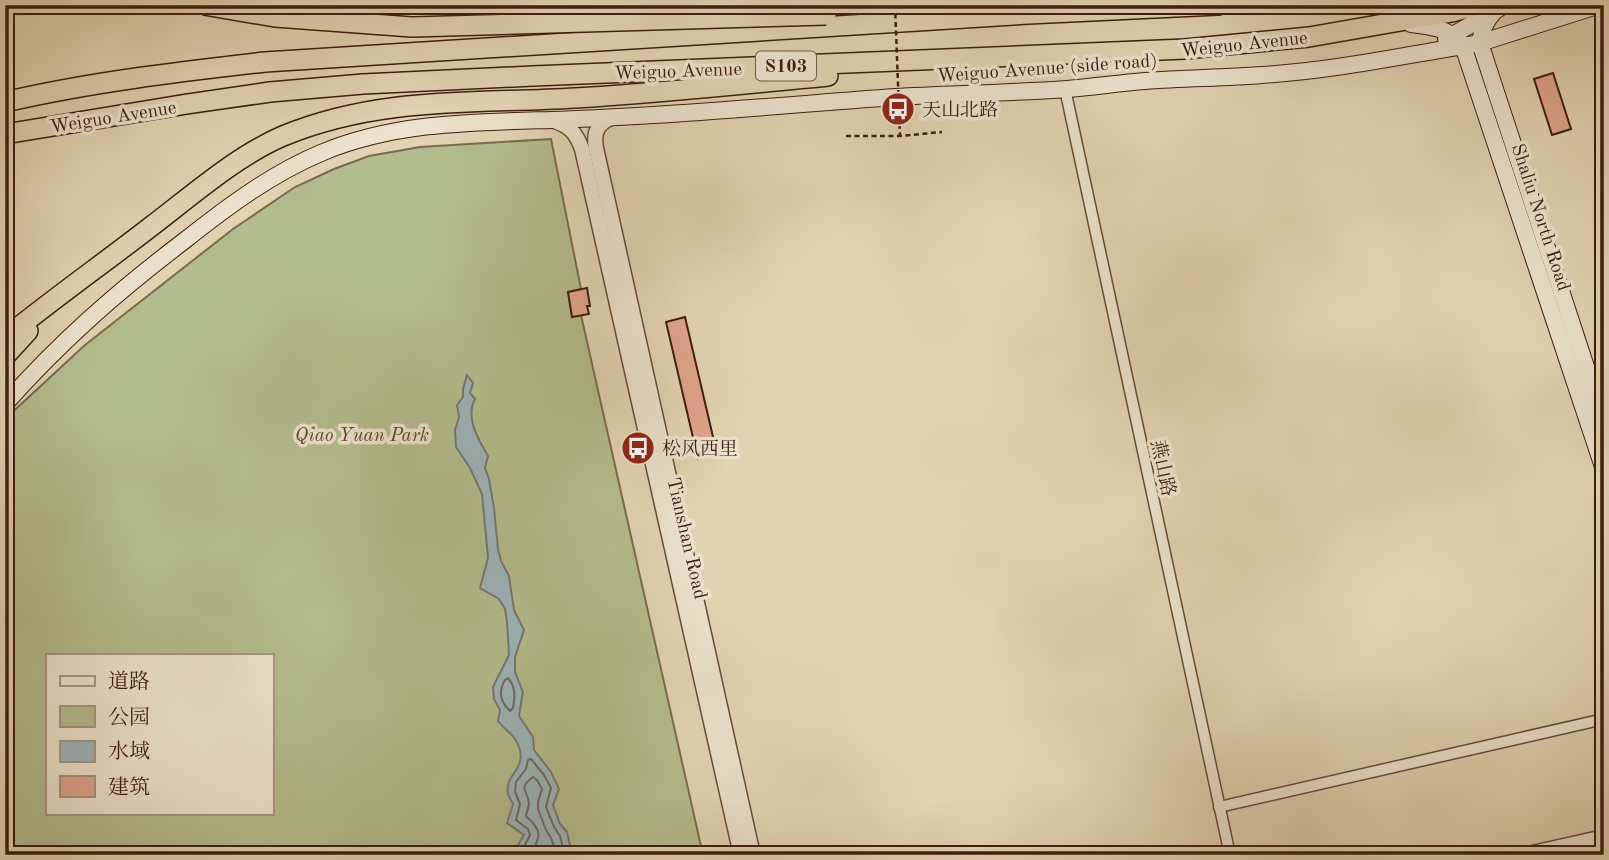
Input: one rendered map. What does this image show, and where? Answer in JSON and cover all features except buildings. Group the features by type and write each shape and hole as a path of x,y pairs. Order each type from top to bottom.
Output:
{"highway":[{"path":"204,5 275,17 412,27 1022,9"},
{"name":"Weiguo Avenue","path":"5,102 88,86 265,62 1022,9 1218,5"},
{"name":"Weiguo Avenue","path":"5,134 270,92 363,84 1185,50 1309,37 1492,7"},
{"path":"5,338 219,174 280,137 305,127 365,111 411,104 617,95 1024,56"},
{"path":"5,356 61,295"}],"main road":[{"path":"314,5 404,10 533,5"},
{"name":"Weiguo Avenue (side road)","path":"614,117 1264,75 1412,54 1458,41 1480,43 1600,5"},
{"path":"1492,7 1482,29 1480,43 1604,422"},
{"path":"1398,22 1443,29 1458,41 1492,7"},
{"name":"Shaliu North Road","path":"1458,41 1604,470"},
{"path":"5,404 54,351 133,280 247,193 296,164 355,140 416,127 505,120 614,117"}],"street":[{"name":"燕山路","path":"1065,89 1230,855"},
{"name":"Tianshan Road","path":"614,117 599,125 594,136 596,148 753,855"},
{"name":"Tianshan Road","path":"553,120 574,132 582,149 741,855"},
{"path":"1219,807 1604,719"},
{"path":"1524,855 1604,837"},
{"path":"1560,855 1604,845"}],"path":[{"path":"895,5 900,136"},
{"path":"846,136 900,136 942,132"}],"green space":[{"name":"Qiao Yuan Park","path":"551,139 581,289 568,292 572,316 581,315 703,855 5,855 5,419 85,345 233,229 295,187 369,156 420,147"}],"water":[{"path":"467,375 473,383 470,393 475,399 472,421 488,456 485,468 494,508 498,549 509,576 514,610 524,630 515,657 515,672 523,692 519,716 533,737 534,750 551,772 559,789 553,805 560,824 567,832 572,855 512,855 524,835 507,823 513,804 508,794 509,781 518,767 521,755 514,738 498,721 500,710 494,699 493,687 509,655 505,609 499,599 480,588 488,558 482,494 456,447 455,430 459,417 457,405 463,397"}],"place":[{"name":"天山北路","path":"898,109"},
{"name":"松风西里","path":"638,448"}]}
